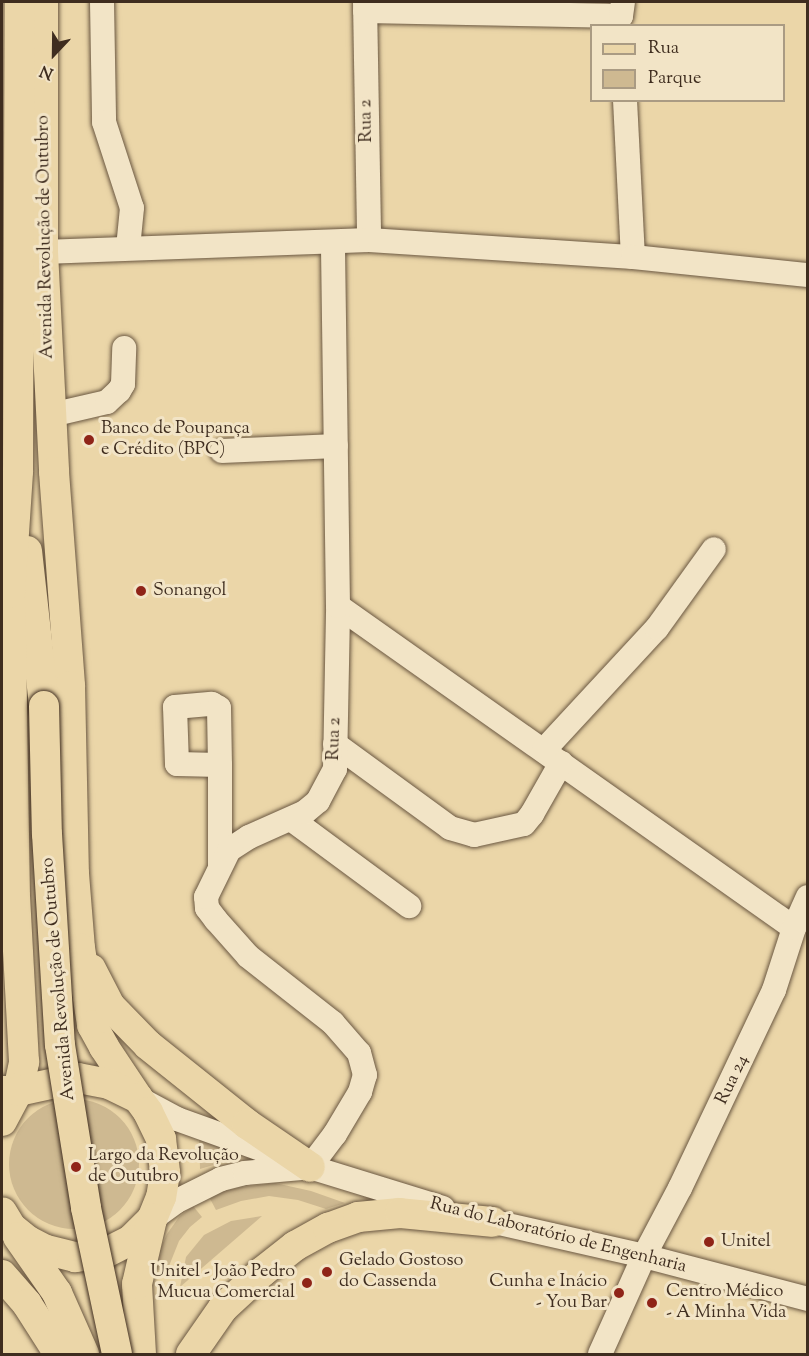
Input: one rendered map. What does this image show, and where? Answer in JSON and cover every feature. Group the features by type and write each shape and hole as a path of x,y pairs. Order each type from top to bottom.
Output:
{"main road":[{"name":"Avenida Revolução de Outubro","path":"10,1091 24,1062 7,718 6,652 18,471 20,2"},
{"name":"Avenida Revolução de Outubro","path":"43,2 43,252 54,472 70,686 74,874 80,948 92,1025 138,1098"},
{"name":"Avenida Revolução de Outubro","path":"18,471 44,706"},
{"name":"Avenida Revolução de Outubro","path":"54,472 44,706 47,834 60,1046 86,1208 117,1354"},
{"path":"2,963 8,947 15,897"},
{"path":"80,948 111,1006 126,1025 192,1083 310,1167"},
{"path":"2,1120 10,1091 78,1078 109,1084 138,1098 157,1128 164,1150 164,1185 152,1219 137,1284 141,1354"},
{"path":"191,1354 223,1308 261,1272 295,1246 328,1228 358,1218 400,1213 493,1222"},
{"path":"5,1220 28,1241 46,1250 75,1257 105,1253 131,1240 152,1219"},
{"path":"5,1220 57,1293 84,1354"},
{"path":"2,1275 27,1304 59,1354"}],"street":[{"path":"102,2 104,122 132,208 129,248"},
{"path":"365,6 622,14"},
{"name":"Rua 2","path":"365,6 369,240"},
{"path":"626,102 633,256"},
{"path":"43,252 369,240 633,256 807,275"},
{"name":"Rua 2","path":"310,1167 335,1134 360,1092 365,1075 359,1053 333,1023 267,974 216,920 207,908 206,897 229,850 249,837 291,819 318,801 329,785 334,770 338,606 333,243"},
{"path":"51,415 107,402 119,391 123,384 124,348"},
{"path":"222,451 336,446"},
{"path":"336,744 450,828 474,835 524,824 532,814 553,757 657,628 714,549"},
{"path":"338,606 794,927"},
{"path":"220,765 220,865"},
{"path":"291,819 409,906"},
{"name":"Rua 24","path":"600,1354 644,1256 680,1188 774,990 794,927 807,898"},
{"name":"Rua do Laboratório de Engenharia","path":"138,1098 177,1119 368,1187 493,1222 644,1256 807,1299"},
{"name":"Rua do Laboratório de Engenharia","path":"152,1219 175,1202 221,1179 244,1173 310,1167"}],"green space":[{"path":"74,1099 99,1104 120,1118 134,1139 139,1164 134,1189 120,1210 99,1224 74,1229 49,1224 28,1210 14,1189 9,1164 14,1139 28,1118 49,1104"},
{"path":"199,1137 250,1154 200,1169"},
{"path":"275,1183 311,1191 345,1203 326,1209 298,1200 269,1196 241,1201 216,1210 208,1195 241,1187"},
{"path":"193,1206 202,1217 179,1241 167,1271 151,1269 167,1234 179,1217"},
{"path":"262,1216 180,1287 186,1257 204,1235 231,1221"}],"place":[{"name":"Banco de Poupança e Crédito (BPC)","path":"89,440"},
{"name":"Sonangol","path":"141,591"},
{"name":"Largo da Revolução de Outubro","path":"76,1167"},
{"name":"Unitel","path":"709,1242"},
{"name":"Gelado Gostoso do Cassenda","path":"327,1272"},
{"name":"Unitel - João Pedro Mucua Comercial","path":"307,1283"},
{"name":"Cunha e Inácio - You Bar","path":"619,1293"},
{"name":"Centro Médico - A Minha Vida","path":"652,1303"}]}
